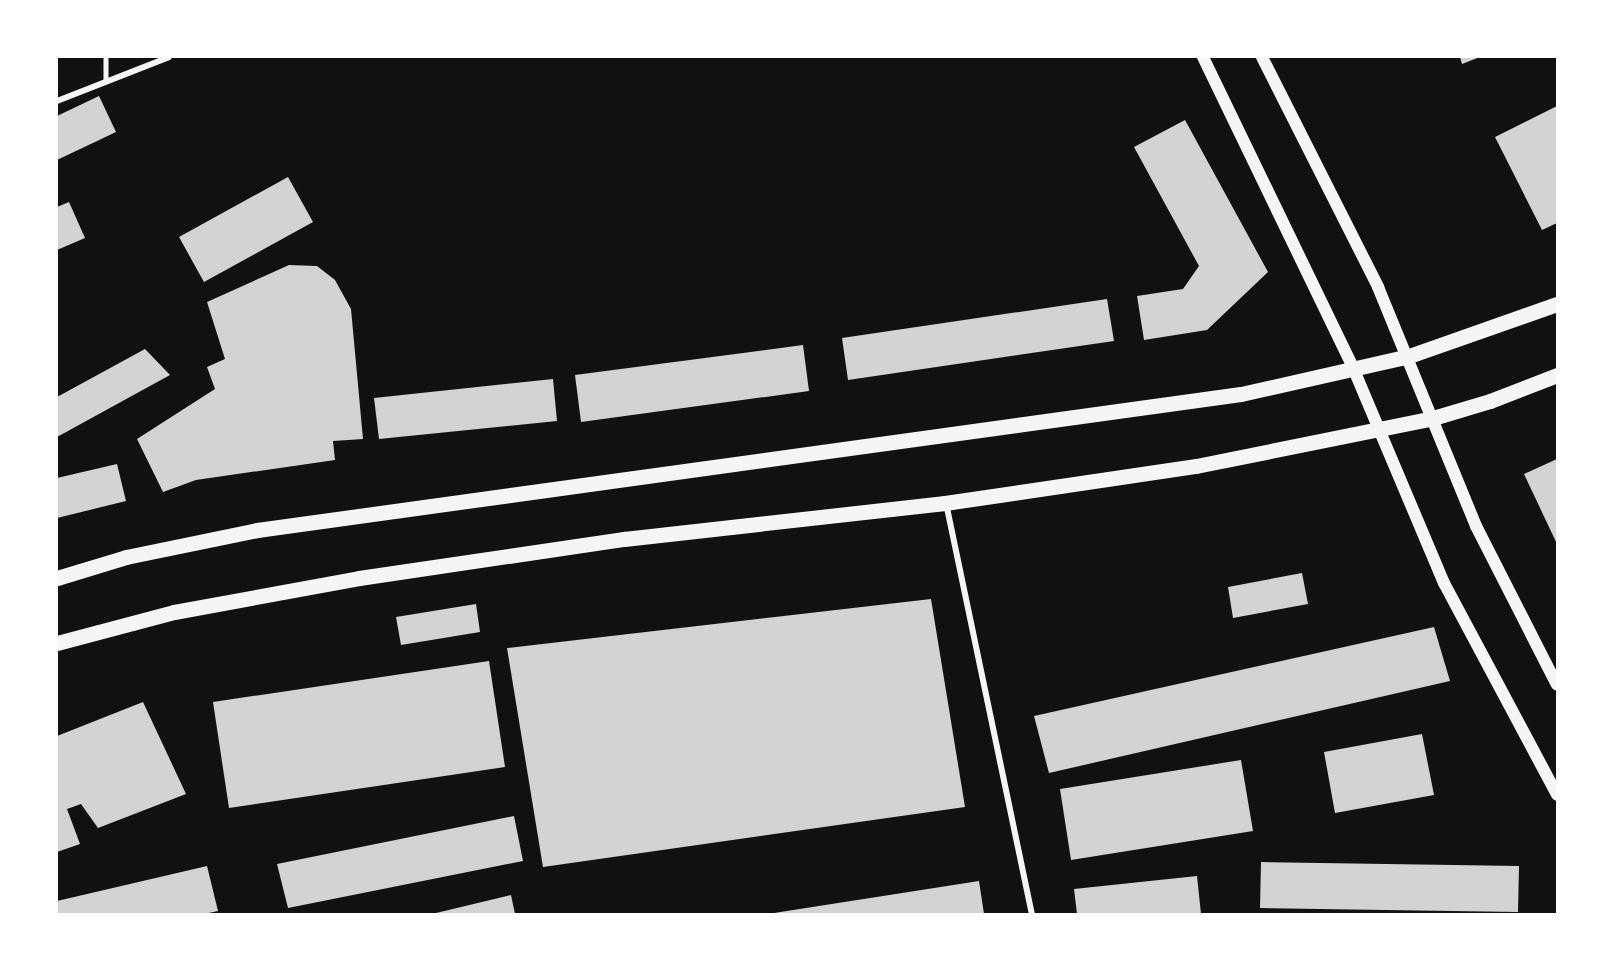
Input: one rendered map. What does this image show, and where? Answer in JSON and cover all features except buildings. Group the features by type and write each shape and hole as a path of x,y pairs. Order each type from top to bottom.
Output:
{"main road":[{"path":"1203,57 1354,370 1444,583 1557,795"},
{"path":"1262,57 1353,233 1409,356 1476,526 1557,685"},
{"path":"57,578 126,557 257,530 1242,394 1409,356 1557,304"},
{"path":"57,643 174,612 359,578 624,539 945,503 1196,466 1380,431 1433,418 1490,401 1557,375"}],"street":[{"path":"57,101 169,57"},
{"path":"945,503 1032,914"}],"lane":[{"path":"106,57 106,81"}]}
